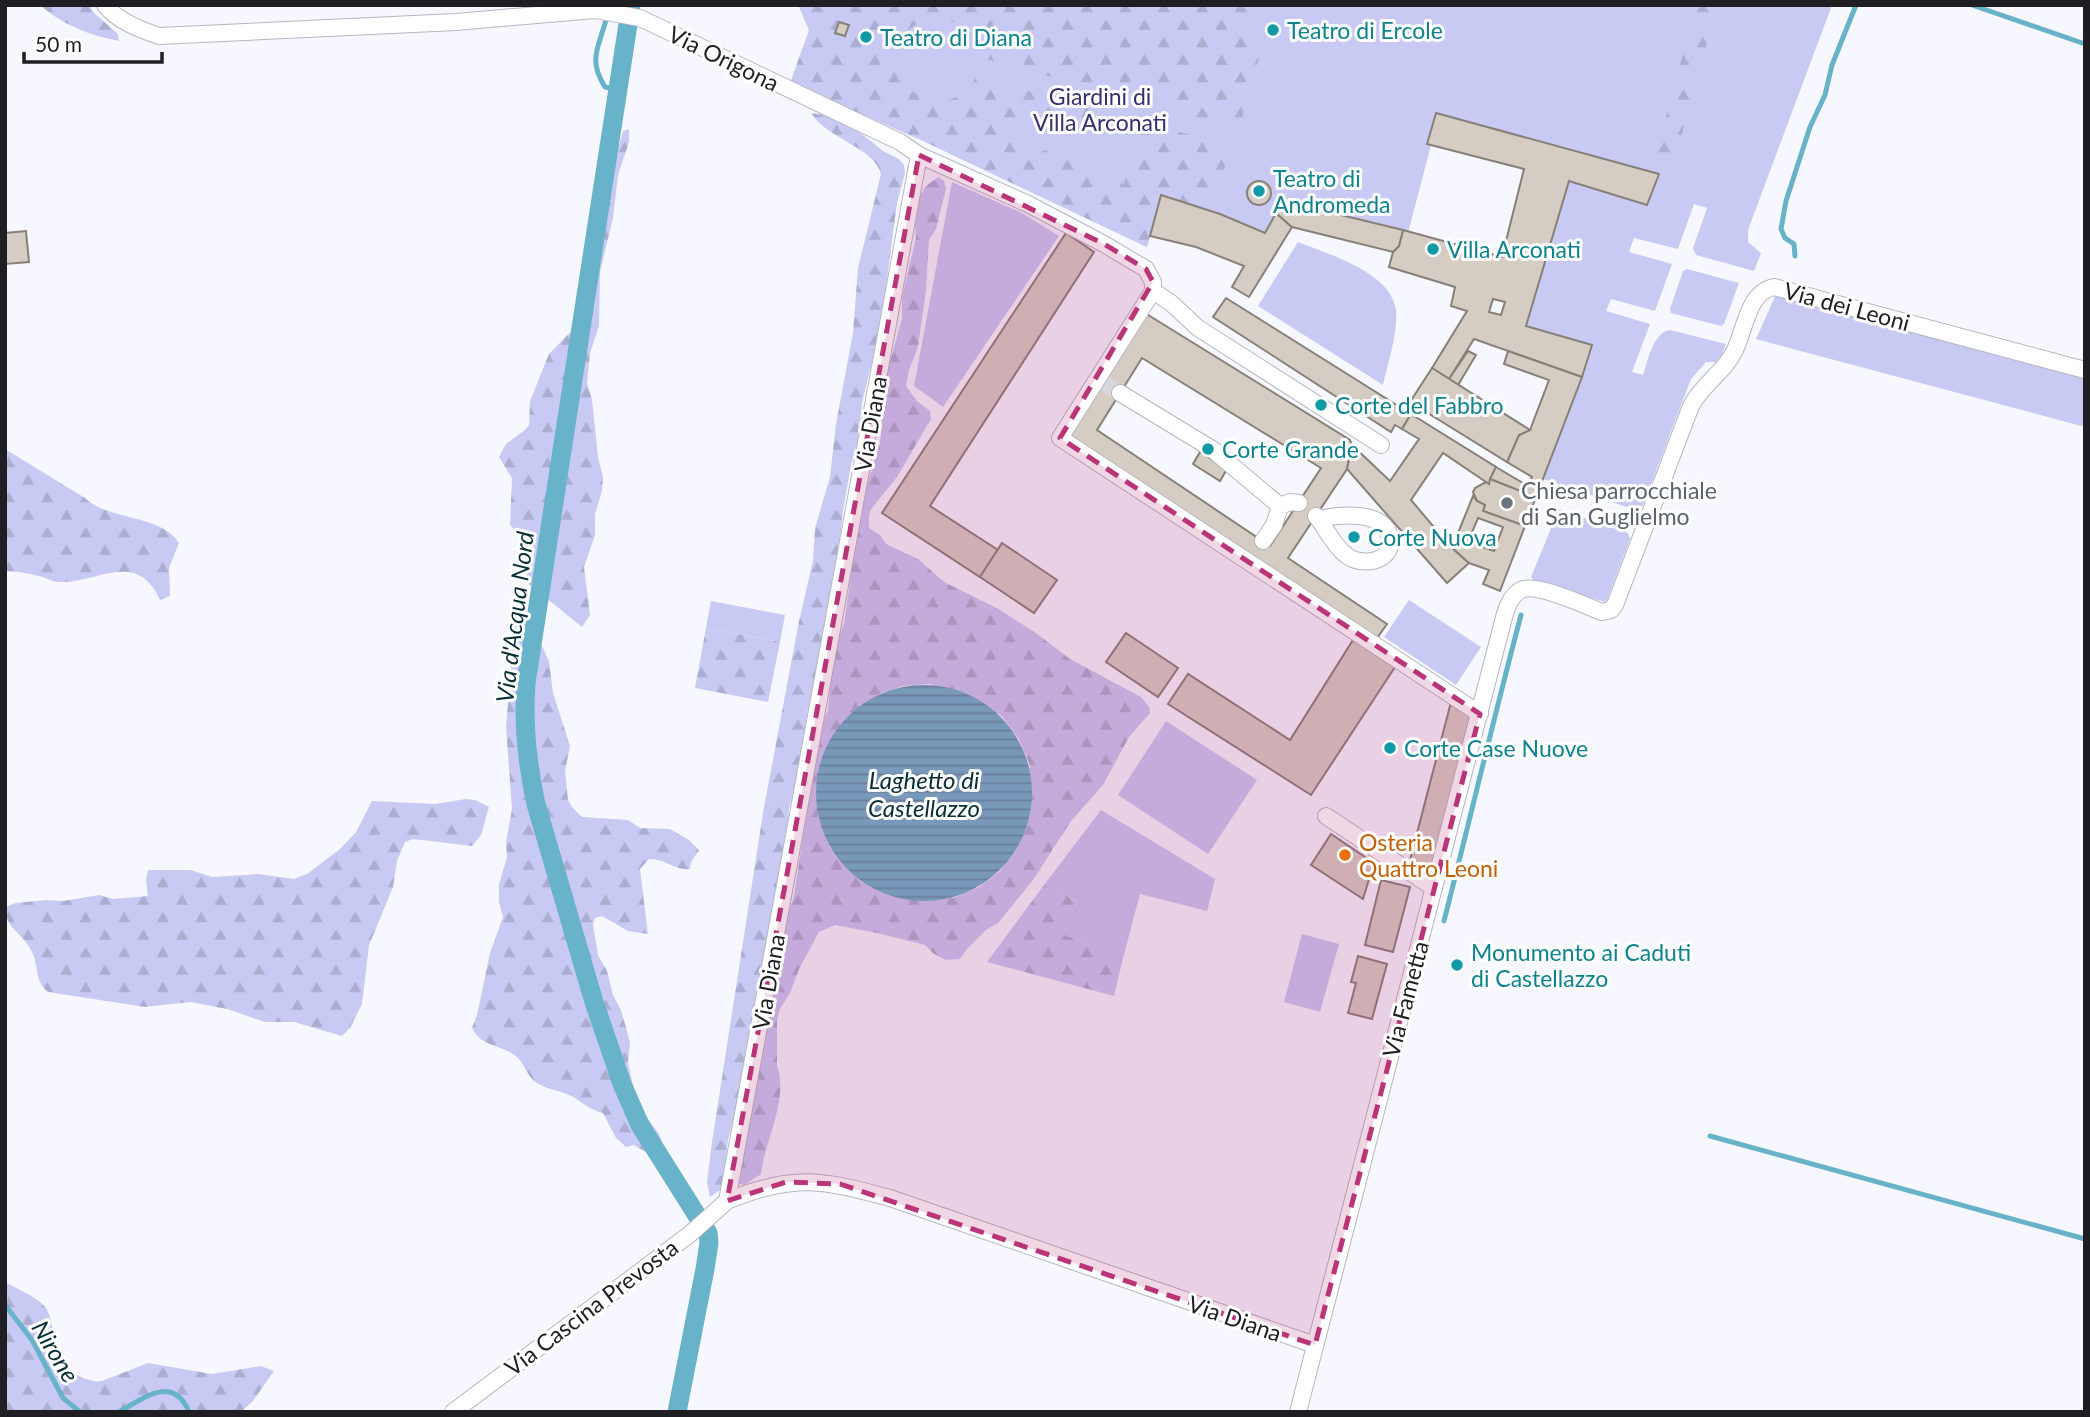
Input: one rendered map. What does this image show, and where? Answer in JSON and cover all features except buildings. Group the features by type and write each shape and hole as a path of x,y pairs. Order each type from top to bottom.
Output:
{"street":[{"name":"Via Origona","path":"105,5 140,30 159,36 456,22 595,10 640,18 900,142 919,155 1028,204 1104,244 1146,269 1153,282 1153,291"},
{"name":"Via Diana","path":"727,1200 919,155"},
{"name":"Via dei Leoni","path":"1521,590 1538,589 1602,612 1615,606 1691,406 1706,384 1729,361 1752,305 1760,293 1768,288 1787,290 2085,370"},
{"path":"1381,444 1198,328 1171,303 1153,291 1100,381 1060,438 1480,714"},
{"path":"1119,393 1212,449 1280,506"},
{"path":"1264,541 1280,506 1290,502 1299,503"},
{"name":"Via Fametta","path":"1298,1412 1505,614 1521,590"},
{"path":"1326,816 1434,888"},
{"name":"Via Diana","path":"727,1200 754,1189 786,1182 840,1184 890,1198 1315,1345"},
{"name":"Via Cascina Prevosta","path":"453,1412 690,1234 727,1200"}],"highlighted area":[{"path":"919,155 1104,244 1146,269 1153,282 1060,438 1480,714 1315,1345 840,1184 786,1182 727,1201"}],"green space":[{"path":"40,5 89,5 93,12 118,34 119,41 77,28"},
{"path":"798,5 1257,5 1249,12 1244,26 1247,38 1259,58 1239,129 979,57 968,33 952,22 937,19 925,21 914,26 900,41 896,57 900,74 910,89 924,98 942,101 959,95 976,77 1231,146 1211,212 1161,195 1147,247 921,140 790,83 809,30","holes":["1031,106 1136,135 1124,184 1020,140"]},
{"name":"Giardini di Villa Arconati","path":"844,5 1832,5 1748,230 1748,242 1761,253 1754,271 1696,255 1693,248 1707,208 1694,204 1678,249 1634,238 1629,252 1672,264 1655,311 1611,299 1606,311 1650,324 1632,372 1643,375 1655,341 1670,330 1726,344 1719,362 1706,362 1691,379 1643,505 1636,510 1543,479 1592,345 1526,326 1569,181 1647,205 1659,174 1436,114 1427,144 1431,145 1408,233 1283,201 1265,233 1220,214 1161,195 1147,247 815,93"},
{"path":"1696,5 1718,5 1671,173 1651,172"},
{"path":"811,113 824,115 862,134 883,151 899,159 904,165 905,173 897,203 881,325 862,403 858,441 843,511 837,567 816,687 808,708 789,808 787,847 761,970 757,1021 744,1084 728,1139 724,1178 720,1190 710,1197 707,1182 712,1142 763,813 813,561 815,528 830,477 836,424 853,333 858,268 881,174 870,157 827,129"},
{"path":"629,129 629,142 618,175 613,218 600,272 599,326 590,353 587,383 603,477 595,514 595,535 584,567 590,615 582,627 529,584 524,541 510,525 512,478 499,457 506,444 529,425 530,401 549,354 584,318 590,303 613,167 623,131"},
{"path":"938,177 944,181 946,189 936,229 929,240 926,290 918,347 906,386 917,401 930,411 931,419 897,477 871,509 869,528 880,535 886,544 918,559 944,582 997,608 1070,659 1141,697 1150,713 1129,737 1103,785 1071,821 1033,880 998,923 986,930 960,959 946,960 925,945 877,933 835,925 819,932 780,1009 777,1020 777,1066 780,1078 778,1106 761,1174 744,1185 735,1183 784,927 794,896 805,823 805,799 813,756 828,709 834,648 844,624 861,505 880,443 887,373 902,318 902,297 916,238 915,224 920,196 926,186","holes":["930,684 1001,715 1019,739 1030,766 1016,851 999,872 979,887 953,898 830,847 818,816 879,694 903,686"]},
{"path":"952,182 1022,213 1059,236 943,407 914,386"},
{"path":"1298,242 1356,266 1383,285 1392,297 1396,310 1396,329 1383,385 1258,306"},
{"path":"1687,269 1739,283 1721,326 1671,313 1683,271"},
{"path":"1777,292 2085,376 2085,427 1756,339"},
{"path":"5,449 95,505 148,522 171,534 179,543 169,568 170,596 160,600 151,584 128,572 59,582 5,571"},
{"path":"1559,509 1628,533 1630,539 1605,602 1531,577"},
{"path":"1409,600 1481,647 1456,685 1384,637"},
{"path":"711,601 785,615 780,642 706,628"},
{"path":"518,602 532,624 549,661 553,693 570,746 565,771 568,800 572,807 582,817 628,820 640,828 670,829 689,840 699,850 690,869 649,859 640,869 648,934 628,931 602,916 595,918 593,925 598,955 607,971 630,1042 628,1063 635,1094 641,1109 659,1134 674,1170 634,1145 626,1147 616,1138 603,1113 569,1095 536,1083 517,1057 485,1042 472,1028 490,953 503,917 499,902 499,884 507,857 506,843 512,809 506,727 511,666 507,646"},
{"path":"706,628 780,642 768,702 695,688"},
{"path":"1166,721 1257,780 1208,854 1118,795"},
{"path":"466,799 489,807 481,835 472,846 413,839 405,842 397,861 393,887 369,945 362,1004 350,1028 342,1036 294,1022 265,1022 227,1009 190,1002 145,1007 48,992 40,982 31,950 11,926 6,914 5,907 16,903 63,901 99,895 113,899 148,896 148,870 191,870 212,877 258,874 294,879 307,874 340,849 356,832 372,801 435,804"},
{"path":"1101,810 1215,879 1207,911 1140,894 1123,958 1061,934 1077,901 1044,885"},
{"path":"1044,885 1077,901 1062,934 1123,958 1114,996 987,962"},
{"path":"1302,934 1339,944 1320,1012 1284,1002"},
{"path":"5,1282 33,1297 46,1308 58,1356 83,1378 102,1381 148,1363 212,1374 261,1366 274,1371 253,1401 241,1412 9,1412 5,1407"}],"water":[{"name":"Laghetto di Castellazzo","path":"924,685 965,693 1001,716 1024,752 1032,793 1024,834 1001,870 965,893 924,901 883,893 847,870 824,834 816,793 824,752 847,716 883,693"}],"waterway":[{"name":"Via d'Acqua Nord","path":"631,5 526,683 525,728 536,804 594,1002 622,1084 640,1125 708,1233 705,1269 677,1412"},
{"path":"1795,256 1794,244 1785,238 1781,229 1786,201 1810,127 1825,95 1832,65 1856,5"},
{"path":"1972,5 2085,44"},
{"path":"606,20 596,54 597,69 605,87 618,90"},
{"path":"1444,921 1521,615"},
{"path":"1710,1136 2085,1239"},
{"name":"Nirone","path":"5,1305 32,1340 63,1398 80,1412"},
{"name":"Nirone","path":"119,1412 157,1392 175,1394 189,1412"}],"tunnel":[{"path":"1102,382 1120,393"}],"place":[{"name":"Teatro di Ercole","path":"1273,30"},
{"name":"Teatro di Diana","path":"866,37"},
{"name":"Teatro di Andromeda","path":"1259,191"},
{"name":"Villa Arconati","path":"1433,249"},
{"name":"Corte del Fabbro","path":"1321,405"},
{"name":"Corte Grande","path":"1208,449"},
{"name":"Chiesa parrocchiale di San Guglielmo","path":"1507,503"},
{"name":"Corte Nuova","path":"1354,537"},
{"name":"Corte Case Nuove","path":"1390,748"},
{"name":"Osteria Quattro Leoni","path":"1345,855"},
{"name":"Monumento ai Caduti di Castellazzo","path":"1457,965"}]}
